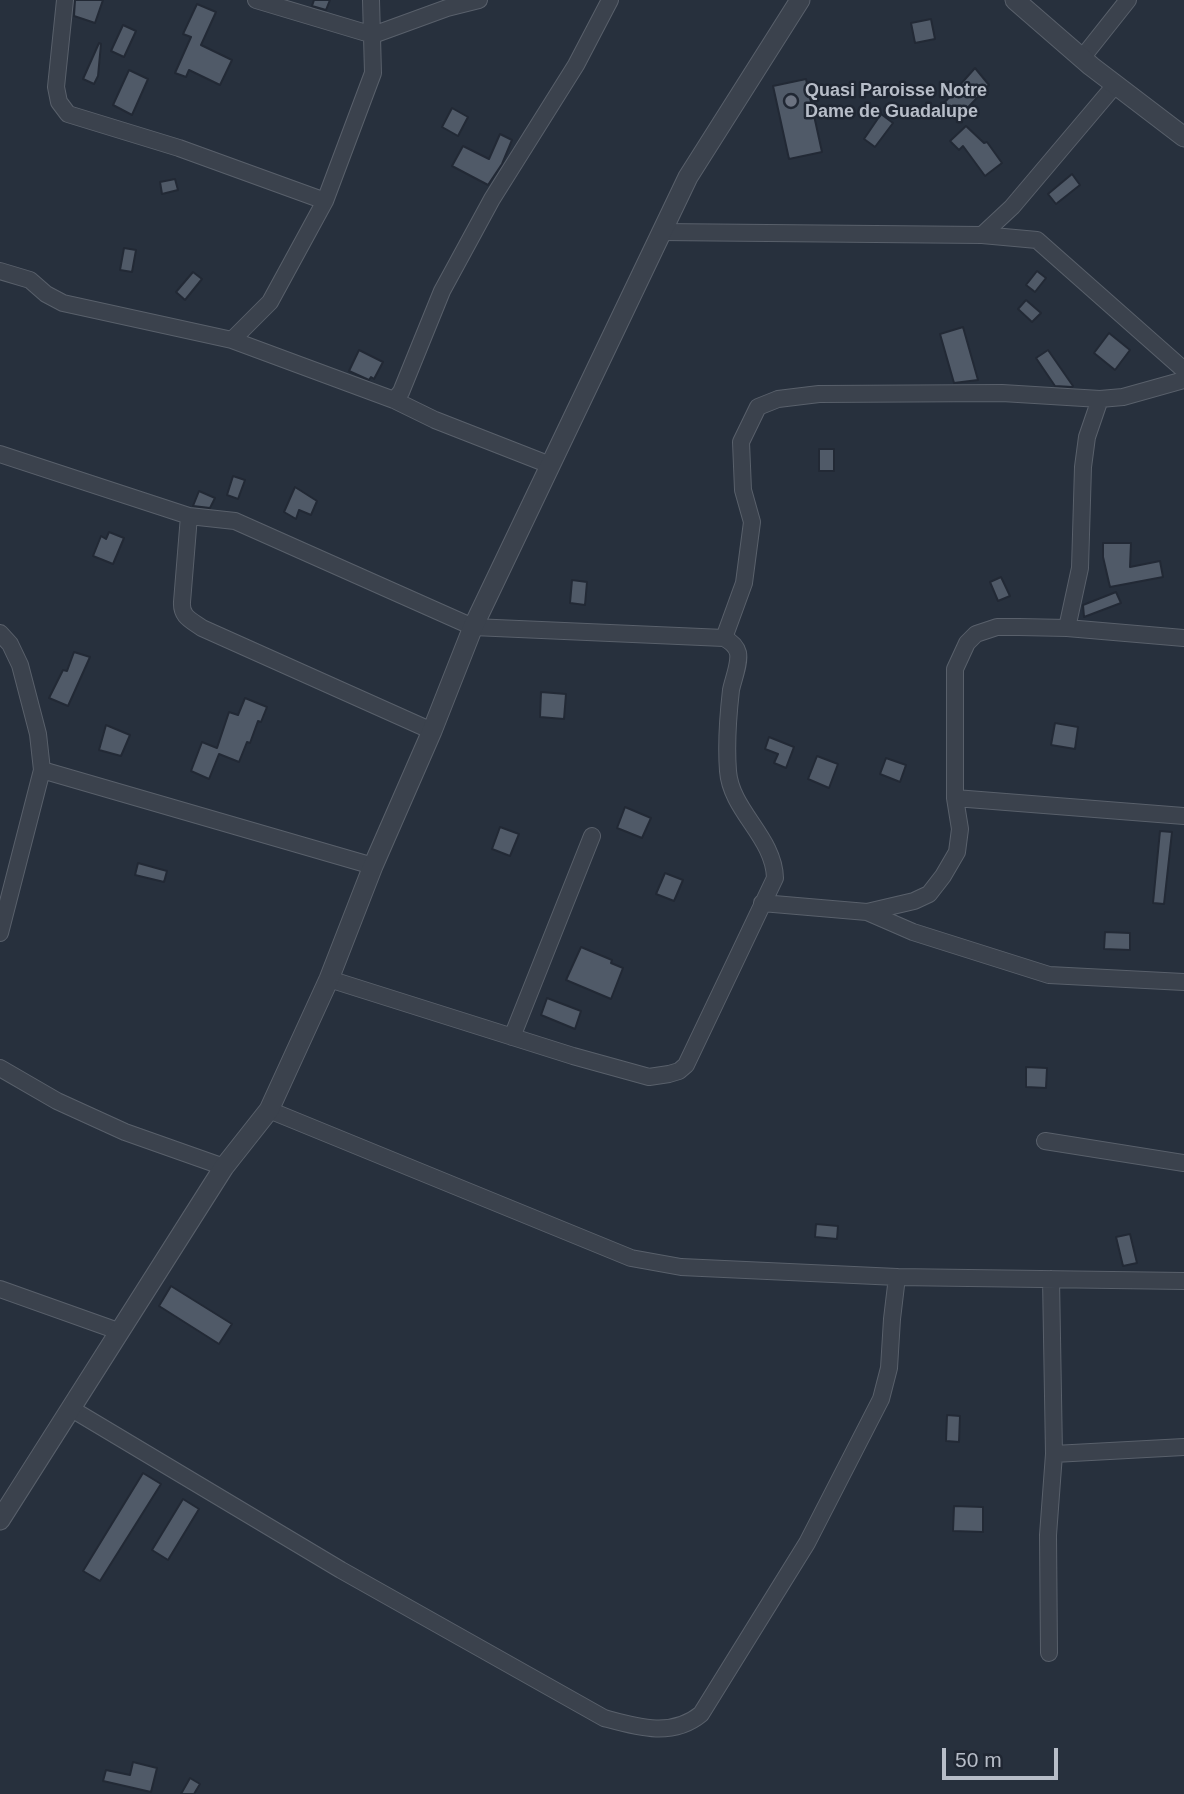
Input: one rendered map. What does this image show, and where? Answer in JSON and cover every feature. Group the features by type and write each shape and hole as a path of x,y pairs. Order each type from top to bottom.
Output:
{"street":[{"path":"65,0 55,87 59,102 68,114 179,148 325,201"},
{"path":"256,0 373,34 447,8 479,0"},
{"path":"232,340 270,302 325,201 373,73 371,0"},
{"path":"394,400 401,392 442,291 486,210 576,65 610,0"},
{"path":"0,1520 224,1167 269,1110 329,979 473,627 550,465 688,177 800,0"},
{"path":"1015,0 1082,58 1184,137"},
{"path":"1082,58 1128,0"},
{"path":"982,235 1012,207 1116,84"},
{"path":"662,232 982,235 1037,240 1184,370"},
{"path":"0,271 30,280 46,294 63,303 232,340 394,400 435,420 550,465"},
{"path":"724,638 744,583 752,523 743,490 741,442 758,407 778,398 819,394 1002,393 1100,399 1123,397 1184,380"},
{"path":"1067,628 1080,568 1083,467 1087,437 1100,399"},
{"path":"0,454 189,516 235,521 473,627 724,638 732,643 738,654 728,720 728,772 731,789 769,850 775,878 686,1065 679,1071 649,1077 329,979"},
{"path":"189,516 181,602 184,615 202,628 432,731"},
{"path":"867,912 914,901 929,894 957,852 960,830 955,797 955,669 967,643 976,634 997,627 1067,628 1184,638"},
{"path":"0,633 10,644 20,665 38,734 43,770 0,933"},
{"path":"43,770 373,866"},
{"path":"955,797 1184,816"},
{"path":"512,1037 592,836"},
{"path":"762,902 867,912 913,932 1049,975 1184,982"},
{"path":"0,1068 57,1101 125,1132 224,1167"},
{"path":"269,1110 631,1258 681,1267 897,1277 1184,1281"},
{"path":"1045,1141 1184,1163"},
{"path":"70,1408 341,1570 604,1718 635,1726 673,1728 701,1714 807,1543 848,1466 881,1399 889,1368 897,1277"},
{"path":"1049,1653 1048,1535 1054,1454 1051,1279"},
{"path":"0,1289 118,1331"},
{"path":"1054,1454 1184,1447"}],"building":[{"path":"75,0 103,0 95,23 74,16"},
{"path":"314,0 330,0 326,10 312,6"},
{"path":"197,4 216,12 201,45 232,60 220,85 189,70 186,77 175,73 191,37 183,34"},
{"path":"931,19 935,39 915,43 911,23"},
{"path":"123,25 136,31 124,57 111,51"},
{"path":"99,43 98,76 94,84 83,79"},
{"path":"975,68 989,85 959,117 944,103"},
{"path":"129,70 148,79 132,115 113,105"},
{"path":"806,79 822,152 789,159 773,86"},
{"path":"452,108 468,117 458,136 442,127"},
{"path":"881,114 893,123 875,147 864,139"},
{"path":"966,126 984,143 987,142 1002,163 985,176 963,146 959,150 950,141"},
{"path":"500,134 512,140 502,164 488,185 452,166 463,146 489,159"},
{"path":"1072,174 1080,185 1056,204 1048,194"},
{"path":"175,179 178,190 162,194 160,182"},
{"path":"124,248 136,250 132,272 120,270"},
{"path":"1037,271 1046,278 1035,292 1026,285"},
{"path":"193,272 202,279 185,300 176,292"},
{"path":"1026,300 1041,313 1032,322 1018,309"},
{"path":"963,327 978,380 954,383 940,334"},
{"path":"1109,333 1130,350 1115,370 1094,353"},
{"path":"359,350 383,362 374,379 371,377 369,380 349,371"},
{"path":"1048,350 1072,387 1055,386 1036,358"},
{"path":"819,449 834,449 834,471 819,471"},
{"path":"233,476 245,480 238,499 227,495"},
{"path":"295,487 317,501 311,515 299,510 296,519 284,512"},
{"path":"199,491 215,498 210,508 193,506"},
{"path":"109,532 124,538 113,564 93,556 101,536 106,539"},
{"path":"1103,543 1131,543 1130,567 1160,561 1163,577 1110,587 1103,557"},
{"path":"1001,577 1010,596 998,601 990,582"},
{"path":"572,580 587,582 585,605 570,603"},
{"path":"1116,592 1121,603 1084,617 1083,605"},
{"path":"74,652 90,657 68,706 49,698 63,670 67,671"},
{"path":"541,692 566,694 564,719 540,717"},
{"path":"245,698 267,707 239,762 219,754 209,779 191,771 202,742 217,748 229,712 238,715"},
{"path":"1055,723 1078,727 1075,749 1051,745"},
{"path":"106,725 130,735 121,756 99,750"},
{"path":"769,737 794,747 786,768 774,763 778,754 765,749"},
{"path":"817,756 838,764 829,788 808,779"},
{"path":"886,758 906,765 900,782 880,774"},
{"path":"625,807 651,818 642,838 617,828"},
{"path":"500,827 519,834 510,856 492,849"},
{"path":"1160,831 1172,832 1164,904 1153,903"},
{"path":"138,863 167,871 164,882 135,875"},
{"path":"665,873 683,880 674,901 656,894"},
{"path":"1105,932 1130,933 1130,950 1104,949"},
{"path":"581,947 612,960 611,963 623,968 611,999 566,980"},
{"path":"547,998 581,1011 575,1029 541,1015"},
{"path":"1026,1067 1047,1068 1046,1088 1026,1087"},
{"path":"816,1224 838,1226 837,1239 815,1237"},
{"path":"1130,1234 1137,1263 1123,1266 1116,1237"},
{"path":"171,1286 232,1324 219,1344 159,1306"},
{"path":"947,1415 960,1416 959,1442 946,1441"},
{"path":"143,1473 161,1484 100,1581 83,1571"},
{"path":"183,1499 199,1509 168,1560 152,1550"},
{"path":"954,1506 983,1507 983,1532 953,1531"},
{"path":"133,1762 157,1768 151,1792 103,1781 106,1770 130,1775"},
{"path":"190,1778 200,1784 194,1794 181,1794"}],"place":[{"name":"Quasi Paroisse Notre Dame de Guadalupe","path":"791,101"}]}
